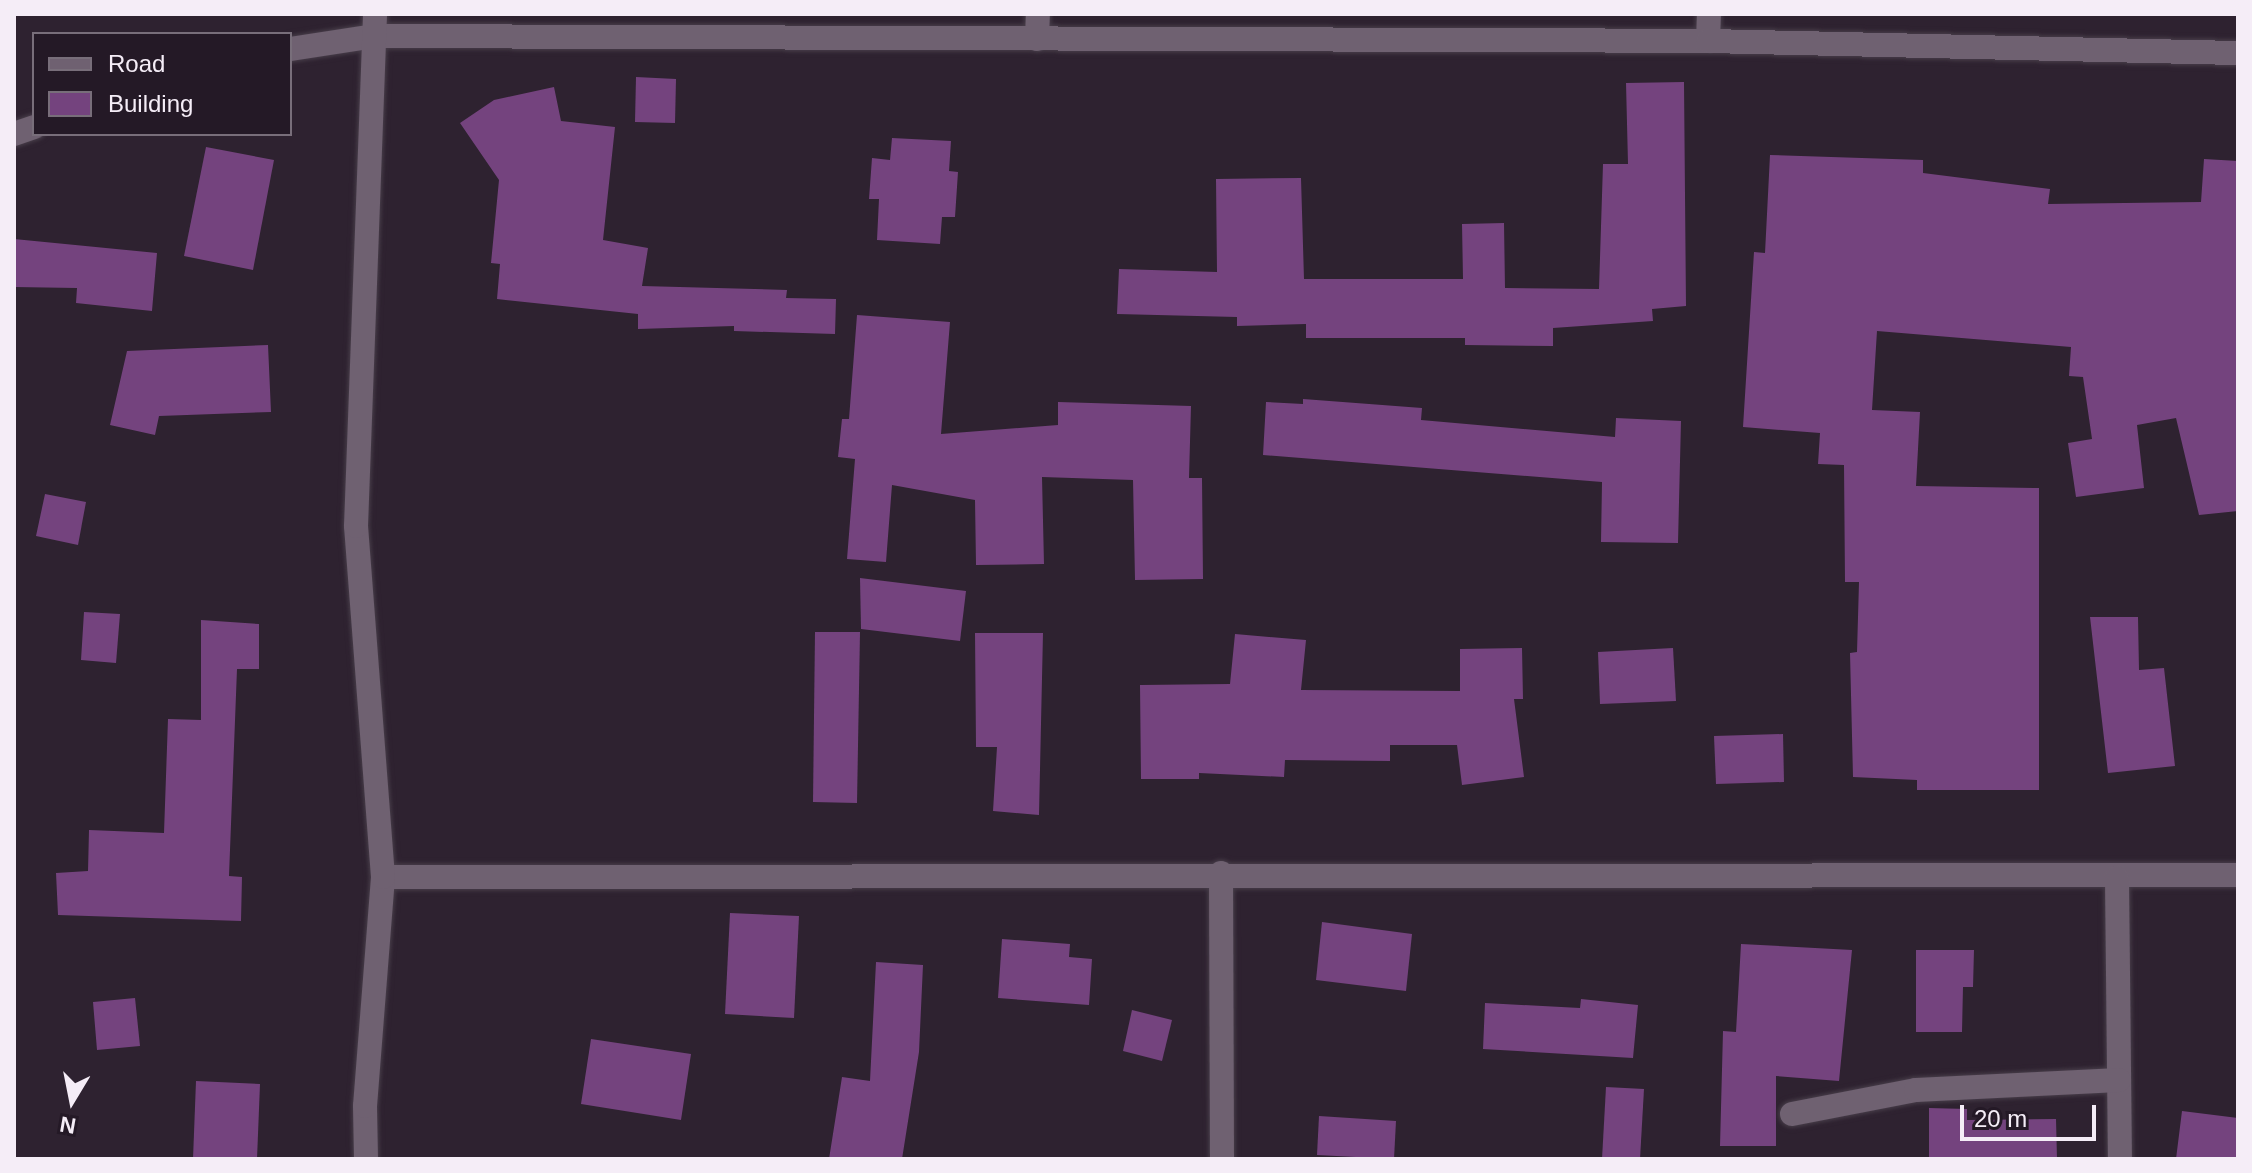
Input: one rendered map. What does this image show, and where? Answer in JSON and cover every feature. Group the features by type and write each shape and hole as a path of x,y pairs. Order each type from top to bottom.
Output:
{"street":[{"path":"1037,39 1038,14"},
{"path":"1708,41 1709,14"},
{"path":"366,1159 365,1106 383,877 356,526 375,25"},
{"path":"292,48 375,25 1037,39 1708,41 2238,53"},
{"path":"383,877 1221,873 2117,878 2238,875"},
{"path":"1221,873 1222,1159"},
{"path":"2117,878 2120,1159"},
{"path":"1792,1114 1916,1090 2119,1080"}],"building":[{"path":"636,77 676,79 675,123 635,122"},
{"path":"1684,82 1686,306 1652,309 1653,321 1553,328 1553,346 1465,345 1465,338 1306,338 1306,324 1237,326 1237,317 1117,314 1119,269 1217,272 1216,179 1301,178 1304,279 1463,279 1462,224 1504,223 1505,288 1599,289 1603,164 1628,164 1626,83"},
{"path":"554,87 561,121 615,127 603,240 648,248 642,286 787,290 786,298 836,299 835,334 734,331 734,326 638,329 638,314 497,299 500,264 491,263 499,180 460,123 494,100"},
{"path":"892,138 951,141 949,171 958,172 955,217 942,217 940,244 877,240 879,199 869,199 872,158 890,160"},
{"path":"206,147 274,160 253,270 184,256"},
{"path":"1770,155 1923,160 1923,173 2050,189 2048,204 2201,202 2204,159 2238,161 2238,511 2199,515 2176,418 2137,425 2144,488 2076,497 2068,443 2092,439 2083,377 2069,376 2071,347 1877,331 1872,410 1920,412 1916,486 2039,488 2039,790 1917,790 1917,780 1853,777 1850,653 1857,652 1859,582 1845,582 1844,465 1818,464 1820,433 1743,427 1754,252 1765,253"},
{"path":"14,239 157,253 152,311 76,303 77,288 14,287"},
{"path":"857,315 950,322 941,434 1058,425 1058,402 1191,406 1189,478 1202,478 1203,579 1135,580 1133,480 1042,477 1044,564 976,565 975,500 892,485 886,562 847,559 855,459 838,457 842,419 849,419"},
{"path":"268,345 271,412 159,416 155,435 110,425 127,351"},
{"path":"1303,399 1422,408 1421,420 1615,437 1616,418 1681,421 1678,543 1601,542 1602,482 1263,455 1266,402 1303,404"},
{"path":"45,494 86,502 78,545 36,536"},
{"path":"860,578 966,591 960,641 861,629"},
{"path":"84,612 120,614 116,663 81,660"},
{"path":"2090,617 2138,617 2139,670 2164,668 2175,766 2108,773"},
{"path":"201,620 259,624 259,669 237,669 229,876 242,877 241,921 58,915 56,873 88,871 89,830 164,833 168,719 201,720"},
{"path":"815,632 860,632 857,803 813,802"},
{"path":"975,633 1043,633 1039,815 993,811 997,747 976,747"},
{"path":"1235,634 1306,640 1301,690 1460,691 1460,649 1522,648 1523,699 1514,699 1524,777 1462,785 1457,745 1390,745 1390,761 1285,760 1284,777 1199,773 1199,779 1141,779 1140,685 1230,684"},
{"path":"1673,648 1676,701 1600,704 1598,652"},
{"path":"1783,734 1784,782 1716,784 1714,736"},
{"path":"730,913 799,916 794,1018 725,1014"},
{"path":"1322,922 1412,934 1406,991 1316,980"},
{"path":"1002,939 1070,944 1069,957 1092,959 1089,1005 998,998"},
{"path":"1741,944 1852,950 1839,1081 1776,1076 1776,1146 1720,1146 1723,1031 1736,1032"},
{"path":"1916,950 1974,950 1973,987 1963,987 1962,1032 1916,1032"},
{"path":"876,962 923,965 919,1052 902,1159 829,1159 842,1077 870,1081"},
{"path":"135,998 140,1046 97,1050 93,1002"},
{"path":"1581,999 1638,1005 1633,1058 1483,1049 1485,1003 1580,1008"},
{"path":"1132,1010 1172,1020 1162,1061 1123,1051"},
{"path":"591,1039 691,1054 681,1120 581,1104"},
{"path":"196,1081 260,1084 257,1159 193,1159"},
{"path":"1606,1087 1644,1089 1640,1159 1602,1159"},
{"path":"1929,1108 1967,1109 1967,1120 2056,1119 2057,1159 1929,1159"},
{"path":"2182,1111 2238,1118 2238,1159 2176,1159"},
{"path":"1319,1116 1396,1121 1394,1159 1317,1155"}]}
